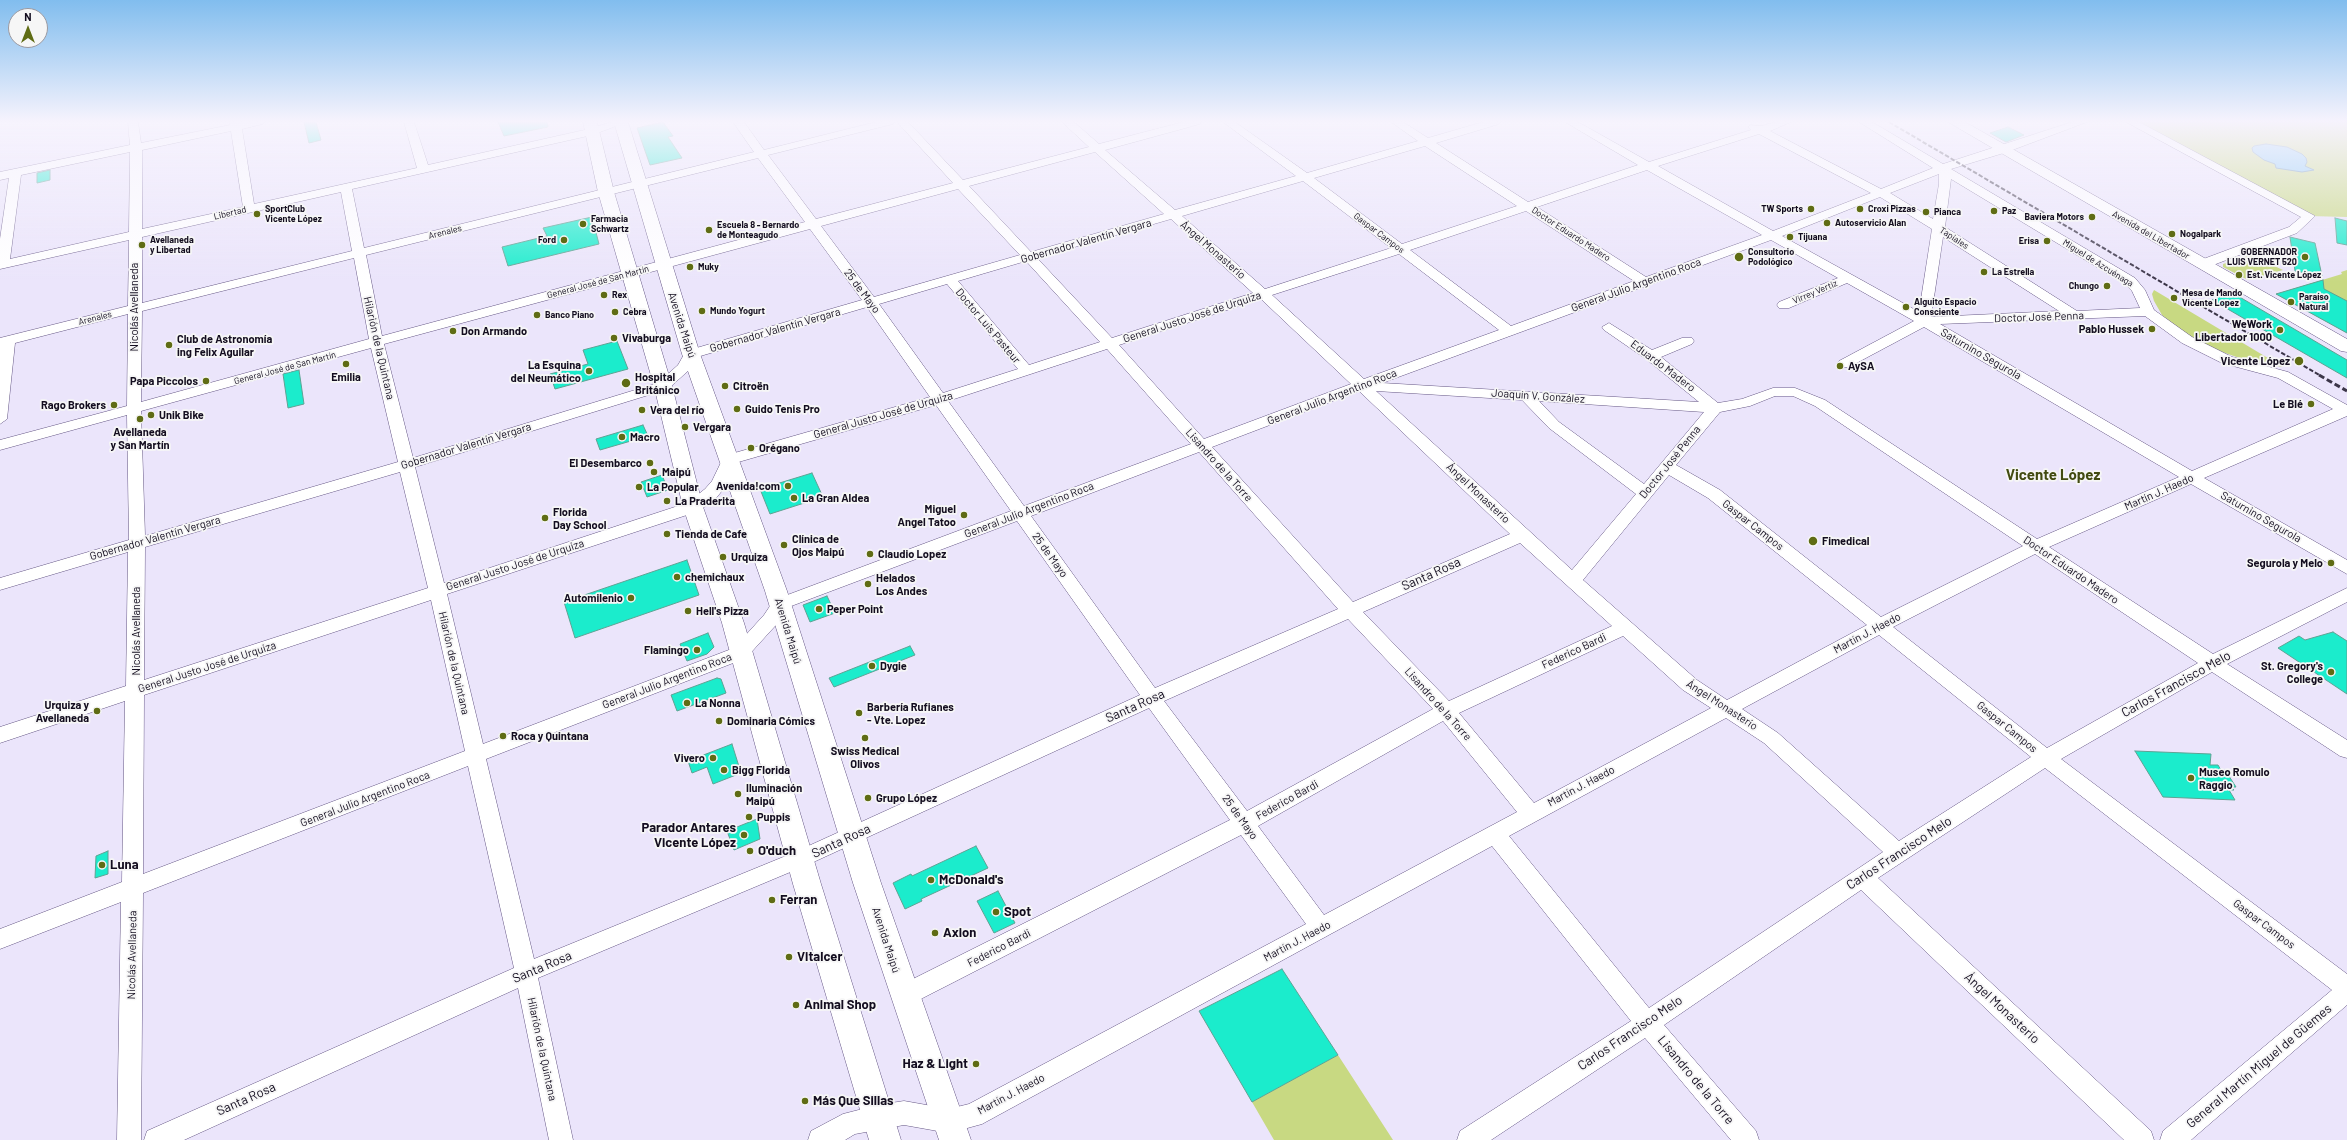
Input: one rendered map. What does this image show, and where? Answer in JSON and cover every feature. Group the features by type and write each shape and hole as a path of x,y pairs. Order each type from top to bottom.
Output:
{"main road":[{"path":"602,175 662,386 692,507 733,623 740,653 800,860 882,1129"},
{"name":"Avenida Maipú","path":"637,175 691,354 780,604 852,836 952,1131"},
{"name":"Avenida del Libertador","path":"2047,175 2347,347"}],"street":[{"path":"1,265 15,175"},
{"name":"Nicolás Avellaneda","path":"128,1140 136,691 137,542 134,410 135,175"},
{"path":"244,175 249,208"},
{"name":"Libertad","path":"1,265 400,175"},
{"name":"Arenales","path":"4,341 674,175"},
{"name":"25 de Mayo","path":"777,175 871,303 1152,698 1321,928"},
{"name":"Lisandro de la Torre","path":"952,175 1110,344 1350,610 1446,711 1530,813"},
{"name":"General José de San Martín","path":"0,445 134,410 630,273 993,175"},
{"name":"Ángel Monasterio","path":"1128,175 1263,294 1522,535 1690,685 1765,734 1791,755 1898,853"},
{"name":"Gaspar Campos","path":"1302,175 1509,331"},
{"name":"Gobernador Valentín Vergara","path":"0,584 137,542 406,465 662,386 684,367 691,354 1311,175"},
{"name":"Doctor Eduardo Madero","path":"1479,175 1644,282"},
{"name":"General Justo José de Urquiza","path":"0,735 692,507 711,493 719,483 729,460 939,399 1027,371 1401,249 1619,175"},
{"name":"Saturnino Segurola","path":"1663,175 1924,322 2193,477 2347,568"},
{"name":"Tapiales","path":"1848,175 1882,193 2074,315"},
{"name":"General Julio Argentino Roca","path":"0,939 133,889 740,653 770,620 780,604 1020,512 1362,385 1771,236 1928,175"},
{"path":"1924,322 1945,184 1944,175"},
{"name":"Miguel de Azcuénaga","path":"1954,175 2130,281 2138,290 2148,312 2177,333 2208,352 2227,360 2283,375 2346,411"},
{"path":"2203,264 2293,230 2309,216 2232,175"},
{"name":"Hilarión de la Quintana","path":"346,187 376,343 438,590 526,973 561,1140"},
{"name":"Virrey Vertiz","path":"1784,305 1846,279"},
{"name":"Doctor Luis Pasteur","path":"950,280 1027,371"},
{"name":"Doctor José Penna","path":"1844,364 1924,322 2148,312"},
{"name":"Eduardo Madero","path":"1610,327 1652,356 1714,408"},
{"path":"0,419 4,341"},
{"path":"1652,356 1687,341"},
{"name":"Joaquín V. González","path":"1362,385 1714,408"},
{"name":"Doctor Eduardo Madero","path":"1714,408 1745,403 1773,392 1795,392 1820,403 2212,663 2347,750"},
{"path":"1525,395 1560,430 1645,493"},
{"name":"Doctor José Penna","path":"1574,580 1714,408"},
{"name":"Martín J. Haedo","path":"820,1140 852,1123 882,1129 904,1114 952,1131 973,1115 1321,928 1530,813 1880,626 2036,546 2346,411"},
{"name":"Gaspar Campos","path":"1666,466 1714,494 2046,758 2347,988"},
{"name":"Santa Rosa","path":"156,1140 526,973 800,860 1152,698 1522,535"},
{"name":"Carlos Francisco Melo","path":"1468,1140 1647,1022 1898,853 2046,758 2212,663 2347,594"},
{"name":"Federico Bardi","path":"905,995 1244,823 1446,711 1626,627"},
{"name":"Lisandro de la Torre","path":"1494,833 1647,1022 1747,1140"},
{"name":"Ángel Monasterio","path":"1862,877 2142,1140"},
{"name":"General Martín Miguel de Güemes","path":"2172,1140 2347,991"}],"green space":[{"path":"2232,175 2347,175 2347,217 2309,216"},
{"path":"2251,255 2283,270 2248,280 2223,267 2223,264"},
{"path":"2347,270 2347,333 2276,294 2342,274 2341,272"},
{"path":"2154,290 2283,367 2248,361 2208,347 2177,328 2162,315 2154,301 2152,294"},
{"path":"1338,1055 1393,1140 1274,1140 1252,1102"}],"building":[{"path":"37,175 50,175 50,180 37,183"},
{"name":"Ford","path":"592,217 599,244 508,266 502,247 547,236 543,228"},
{"path":"2335,218 2347,221 2347,245 2337,243"},
{"name":"GOBERNADOR LUIS VERNET 520","path":"2290,237 2315,243 2322,276 2295,271"},
{"path":"2323,280 2324,289 2347,301 2347,333 2276,294"},
{"name":"WeWork Libertador 1000","path":"2231,292 2347,360 2347,378 2212,300"},
{"name":"La Esquina del Neumático","path":"617,341 628,369 555,389 550,374 588,364 583,350"},
{"path":"299,370 304,404 288,408 283,374"},
{"name":"Macro","path":"643,425 648,436 600,450 596,439"},
{"path":"812,473 823,497 770,514 760,489"},
{"path":"662,475 668,490 647,497 641,482"},
{"name":"Automilenio","path":"687,560 699,595 575,638 564,602"},
{"name":"Peper Point","path":"827,596 835,613 810,622 803,605"},
{"name":"St. Gregory's College","path":"2333,632 2347,641 2347,694 2278,648 2299,636 2305,640"},
{"name":"Flamingo","path":"708,633 714,647 707,654 687,661 680,644"},
{"name":"Dygie","path":"910,646 915,655 834,687 829,678"},
{"name":"La Nonna","path":"717,678 721,679 726,693 677,711 671,695"},
{"path":"732,744 741,773 713,784 707,767 692,773 688,761"},
{"name":"Museo Romulo Raggio","path":"2135,751 2211,754 2210,765 2218,765 2221,770 2225,770 2236,787 2231,787 2234,790 2229,790 2235,800 2163,797"},
{"name":"Parador Antares Vicente López","path":"757,819 760,839 734,850 727,831"},
{"name":"McDonald's","path":"976,846 988,868 921,899 922,901 905,909 893,883 911,874 912,876"},
{"name":"Luna","path":"108,851 108,874 95,878 96,856"},
{"name":"Spot","path":"998,891 1015,923 994,933 977,901"},
{"path":"1282,969 1338,1055 1252,1102 1199,1011"}],"railway":[{"path":"1979,175 2321,376"},
{"path":"2319,375 2347,391"}],"place":[{"name":"TW Sports","path":"1811,209"},
{"name":"Croxi Pizzas","path":"1860,209"},
{"name":"Paz","path":"1994,211"},
{"name":"Pianca","path":"1926,212"},
{"name":"SportClub Vicente López","path":"257,214"},
{"name":"Baviera Motors","path":"2092,217"},
{"name":"Autoservicio Alan","path":"1827,223"},
{"name":"Farmacia Schwartz","path":"583,224"},
{"name":"Escuela 8 - Bernardo de Monteagudo","path":"709,230"},
{"name":"Nogalpark","path":"2172,234"},
{"name":"Tijuana","path":"1790,237"},
{"name":"Ford","path":"564,240"},
{"name":"Erisa","path":"2047,241"},
{"name":"Avellaneda y Libertad","path":"142,245"},
{"name":"Consultorio Podológico","path":"1739,257"},
{"name":"GOBERNADOR LUIS VERNET 520","path":"2305,257"},
{"name":"Muky","path":"690,267"},
{"name":"La Estrella","path":"1984,272"},
{"name":"Est. Vicente López","path":"2239,275"},
{"name":"Chungo","path":"2107,286"},
{"name":"Rex","path":"604,295"},
{"name":"Mesa de Mando Vicente Lopez","path":"2174,298"},
{"name":"Paraíso Natural","path":"2291,302"},
{"name":"Alguito Espacio Consciente","path":"1906,307"},
{"name":"Mundo Yogurt","path":"702,311"},
{"name":"Cebra","path":"615,312"},
{"name":"Banco Piano","path":"537,315"},
{"name":"Pablo Hussek","path":"2152,329"},
{"name":"WeWork Libertador 1000","path":"2280,330"},
{"name":"Don Armando","path":"453,331"},
{"name":"Vivaburga","path":"614,338"},
{"name":"Club de Astronomía ing Felix Aguilar","path":"169,345"},
{"name":"Vicente López","path":"2299,361"},
{"name":"Emilia","path":"346,364"},
{"name":"AySA","path":"1840,366"},
{"name":"La Esquina del Neumático","path":"589,371"},
{"name":"Papa Piccolos","path":"206,381"},
{"name":"Hospital Británico","path":"626,383"},
{"name":"Citroën","path":"725,386"},
{"name":"Le Blé","path":"2311,404"},
{"name":"Rago Brokers","path":"114,405"},
{"name":"Guido Tenis Pro","path":"737,409"},
{"name":"Vera del río","path":"642,410"},
{"name":"Unik Bike","path":"151,415"},
{"name":"Avellaneda y San Martín","path":"140,419"},
{"name":"Vergara","path":"685,427"},
{"name":"Macro","path":"622,437"},
{"name":"Orégano","path":"751,448"},
{"name":"El Desembarco","path":"650,463"},
{"name":"Maipú","path":"654,472"},
{"name":"Avenida!com","path":"788,486"},
{"name":"La Popular","path":"639,487"},
{"name":"La Gran Aldea","path":"794,498"},
{"name":"La Praderita","path":"667,501"},
{"name":"Miguel Angel Tatoo","path":"964,515"},
{"name":"Florida Day School","path":"545,518"},
{"name":"Tienda de Cafe","path":"667,534"},
{"name":"Fimedical","path":"1813,541"},
{"name":"Clínica de Ojos Maipú","path":"784,545"},
{"name":"Claudio Lopez","path":"870,554"},
{"name":"Urquiza","path":"723,557"},
{"name":"Segurola y Melo","path":"2331,563"},
{"name":"chemichaux","path":"677,577"},
{"name":"Helados Los Andes","path":"868,584"},
{"name":"Automilenio","path":"631,598"},
{"name":"Peper Point","path":"819,609"},
{"name":"Hell's Pizza","path":"688,611"},
{"name":"Flamingo","path":"697,650"},
{"name":"Dygie","path":"872,666"},
{"name":"St. Gregory's College","path":"2331,672"},
{"name":"La Nonna","path":"687,703"},
{"name":"Urquiza y Avellaneda","path":"97,711"},
{"name":"Barbería Rufianes - Vte. Lopez","path":"859,713"},
{"name":"Dominaria Cómics","path":"719,721"},
{"name":"Roca y Quintana","path":"503,736"},
{"name":"Swiss Medical Olivos","path":"865,738"},
{"name":"Vivero","path":"713,758"},
{"name":"Bigg Florida","path":"724,770"},
{"name":"Museo Romulo Raggio","path":"2191,778"},
{"name":"Iluminación Maipú","path":"738,794"},
{"name":"Grupo López","path":"868,798"},
{"name":"Puppis","path":"749,817"},
{"name":"Parador Antares Vicente López","path":"744,835"},
{"name":"O'duch","path":"750,851"},
{"name":"Luna","path":"102,865"},
{"name":"McDonald's","path":"931,880"},
{"name":"Ferran","path":"772,900"},
{"name":"Spot","path":"996,912"},
{"name":"Axion","path":"935,933"},
{"name":"Vitalcer","path":"789,957"},
{"name":"Animal Shop","path":"796,1005"},
{"name":"Haz & Light","path":"976,1064"},
{"name":"Más Que Sillas","path":"805,1101"}],"district":[{"name":"Vicente López","path":"2053,475"}]}
